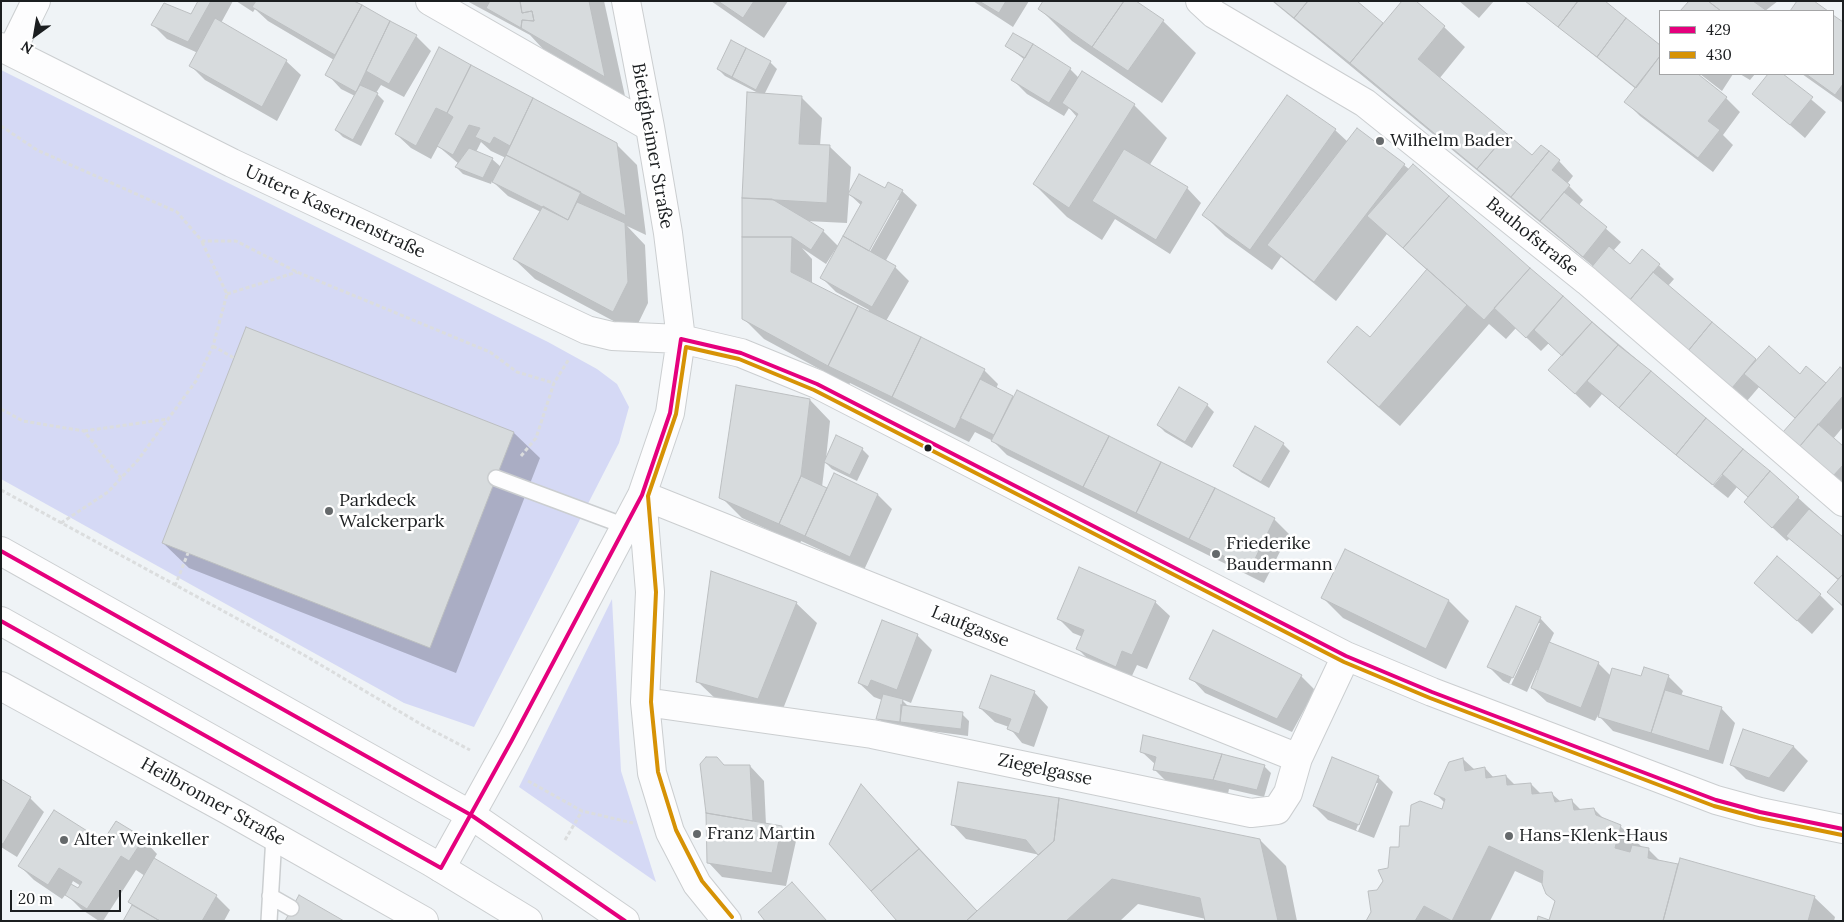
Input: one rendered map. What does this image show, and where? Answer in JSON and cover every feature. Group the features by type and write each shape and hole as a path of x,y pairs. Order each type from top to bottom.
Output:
{"street":[{"path":"6,49 36,1"},
{"path":"430,1 650,127"},
{"name":"Bietigheimer Straße","path":"441,868 642,495 670,413 681,339 668,233 626,1"},
{"name":"Bauhofstraße","path":"1200,1 1214,14 1365,104 1587,281 1843,502"},
{"name":"Untere Kasernenstraße","path":"6,49 232,163 587,330 612,336 681,339 741,353 817,384 1346,656 1432,692 1716,800 1768,814 1843,829"},
{"name":"Bietigheimer Straße","path":"642,495 650,592 645,702 652,773 670,832 697,884 727,921"},
{"name":"Laufgasse","path":"642,495 1298,758"},
{"path":"1,551 471,815 625,921"},
{"path":"1,621 441,868 528,921"},
{"name":"Ziegelgasse","path":"645,702 872,734 1251,813 1277,810 1288,793 1298,758 1346,656"},
{"name":"Heilbronner Straße","path":"1,686 424,921"}],"lane":[{"path":"496,478 625,526"},
{"path":"269,921 274,836"},
{"path":"270,896 291,908"}],"path":[{"path":"1,126 36,150 177,212 202,241 227,294 213,346 196,381 138,460 108,492 60,522"},
{"path":"202,241 236,241 297,272 490,352 517,372 554,383 536,438 522,456 514,454"},
{"path":"227,294 297,272"},
{"path":"213,346 234,358"},
{"path":"1,409 23,422 84,431 168,419"},
{"path":"84,431 121,478"},
{"path":"1,490 304,656 424,726 498,764 582,811 670,832"},
{"path":"176,586 188,553"}],"shaded area":[{"path":"1,70 548,342 597,369 617,384 629,407 619,443 474,727 404,703 1,479"},
{"path":"612,599 621,771 656,882 519,787"}],"building":[{"path":"198,1 211,1 188,42 151,25 164,3 191,14"},
{"path":"256,1 354,1 362,5 335,55 252,7"},
{"path":"490,1 520,1 522,13 532,11 534,21 522,20 521,28 486,8"},
{"path":"520,1 589,1 605,77 521,28 522,20 534,21 532,11 522,13"},
{"path":"718,1 754,1 743,18"},
{"path":"979,1 1006,1 999,13"},
{"path":"1043,1 1124,1 1092,47 1038,9"},
{"path":"1124,1 1136,1 1164,20 1128,71 1092,47"},
{"path":"1273,1 1308,1 1294,18"},
{"path":"1308,1 1357,1 1383,23 1350,63 1294,18"},
{"path":"1402,1 1416,1 1445,26 1418,59 1507,134 1477,169 1350,63"},
{"path":"1525,1 1578,1 1558,27"},
{"path":"1578,1 1605,1 1626,18 1597,57 1558,27"},
{"path":"1689,1 1708,1 1720,10 1681,10"},
{"path":"1708,1 1753,1 1766,10 1720,10"},
{"path":"1797,1 1814,1 1827,10 1791,10"},
{"path":"362,5 390,21 356,92 325,75"},
{"path":"1834,16 1843,22 1843,84 1835,95 1807,75 1834,75"},
{"path":"215,18 287,60 262,107 189,66"},
{"path":"1626,18 1659,44 1659,57 1636,88 1597,57"},
{"path":"390,21 417,35 389,84 366,71"},
{"path":"1013,33 1033,44 1025,58 1005,46"},
{"path":"731,40 746,48 732,77 717,69"},
{"path":"1033,44 1071,68 1049,103 1011,80"},
{"path":"439,47 471,65 447,113 436,108 416,146 395,134"},
{"path":"746,48 771,61 756,90 732,77"},
{"path":"1659,57 1659,75 1699,75 1727,97 1708,121 1720,130 1698,158 1624,102"},
{"path":"471,65 533,98 510,146 494,137 490,144 475,137 480,128 469,125 453,155 437,146 453,117 447,113"},
{"path":"1082,71 1135,104 1069,208 1033,184 1078,114 1062,103"},
{"path":"1767,75 1784,75 1813,97 1790,125 1752,94"},
{"path":"360,85 378,93 353,140 335,130"},
{"path":"747,92 802,96 799,144 830,145 827,203 742,198"},
{"path":"1287,95 1336,129 1250,250 1202,215"},
{"path":"533,98 617,143 626,216 506,155"},
{"path":"1357,128 1405,164 1314,282 1267,245"},
{"path":"1507,134 1532,155 1541,145 1549,151 1511,197 1477,169"},
{"path":"469,148 493,158 483,178 455,167"},
{"path":"1124,149 1188,187 1156,240 1092,201"},
{"path":"1549,151 1560,160 1552,170 1570,185 1540,221 1511,197"},
{"path":"506,155 581,192 568,220 492,182"},
{"path":"1413,164 1449,196 1403,248 1367,216"},
{"path":"859,174 885,188 888,182 903,190 869,251 843,236 862,202 848,194"},
{"path":"1564,192 1607,227 1583,257 1540,221"},
{"path":"1449,196 1530,268 1484,320 1403,248"},
{"path":"742,198 772,199 824,230 811,250 792,237 742,237"},
{"path":"577,202 625,223 628,282 613,312 513,259 543,206 568,220"},
{"path":"843,236 896,266 872,307 820,278"},
{"path":"742,237 792,237 791,272 858,306 828,366 742,319"},
{"path":"1609,246 1630,264 1642,249 1660,264 1629,301 1590,269"},
{"path":"1530,268 1563,296 1526,338 1494,308"},
{"path":"1427,269 1467,305 1379,407 1327,362 1357,326 1370,337"},
{"path":"1653,272 1712,322 1688,351 1629,301"},
{"path":"1563,296 1592,322 1562,356 1534,330"},
{"path":"858,306 921,337 892,397 828,366"},
{"path":"1592,322 1618,345 1575,394 1548,370"},
{"path":"1712,322 1756,359 1732,388 1688,351"},
{"name":"Parkdeck Walckerpark","path":"246,327 514,432 430,648 162,543"},
{"path":"921,337 985,369 955,429 892,397"},
{"path":"1618,345 1651,371 1619,408 1587,381"},
{"path":"1769,346 1800,374 1806,366 1826,383 1795,418 1744,374"},
{"path":"1840,367 1843,369 1843,396 1800,446 1783,432"},
{"path":"1651,371 1706,418 1676,455 1619,408"},
{"path":"980,379 1013,396 994,435 960,418"},
{"path":"736,385 810,399 801,476 779,524 719,498"},
{"path":"1179,387 1208,404 1185,442 1157,425"},
{"path":"1017,390 1109,436 1083,487 991,441"},
{"path":"1706,418 1743,449 1713,485 1676,455"},
{"path":"1818,424 1843,446 1843,465 1833,476 1800,446"},
{"path":"1255,426 1284,443 1261,482 1233,466"},
{"path":"836,435 863,448 850,475 824,462"},
{"path":"1109,436 1161,462 1136,513 1083,487"},
{"path":"1743,449 1770,471 1748,497 1722,474"},
{"path":"1161,462 1215,488 1189,539 1136,513"},
{"path":"1770,471 1799,497 1772,528 1744,502"},
{"path":"834,473 878,494 850,557 805,536"},
{"path":"801,476 827,488 805,536 779,524"},
{"path":"1215,488 1275,518 1250,569 1189,539"},
{"path":"1809,509 1843,537 1843,574 1838,579 1786,536"},
{"path":"1345,549 1449,600 1426,649 1321,598"},
{"path":"1777,556 1821,594 1797,621 1754,583"},
{"path":"1079,567 1156,601 1132,655 1122,651 1116,667 1076,649 1084,630 1057,619"},
{"path":"711,571 797,602 758,699 696,682"},
{"path":"1843,574 1843,606 1827,592"},
{"path":"1516,606 1541,617 1513,678 1487,667"},
{"path":"882,620 918,634 897,690 871,680 868,687 858,683"},
{"path":"1213,630 1302,675 1277,719 1189,679"},
{"path":"1549,642 1599,662 1581,708 1531,688"},
{"path":"1644,667 1669,675 1651,733 1598,717 1612,668 1641,676"},
{"path":"991,675 1035,691 1019,734 1007,729 1011,719 979,708"},
{"path":"1665,690 1722,707 1709,751 1651,733"},
{"path":"883,694 903,699 900,722 876,719"},
{"path":"901,705 963,712 961,729 900,722"},
{"path":"1743,729 1794,746 1769,778 1730,765"},
{"path":"1143,735 1222,754 1213,780 1153,770 1156,757 1140,752"},
{"path":"1222,754 1265,765 1257,790 1213,780"},
{"path":"706,757 717,757 724,765 750,765 753,821 706,813 700,764"},
{"path":"1332,757 1379,776 1359,825 1313,806"},
{"name":"Hans-Klenk-Haus","path":"1463,758 1465,771 1485,767 1486,778 1506,775 1507,785 1531,783 1532,794 1552,792 1555,802 1572,799 1574,810 1594,808 1596,815 1621,825 1615,848 1630,852 1632,845 1649,848 1648,858 1678,864 1663,921 1537,921 1538,916 1549,920 1555,901 1546,894 1542,884 1543,871 1489,846 1452,921 1424,906 1415,921 1366,921 1371,912 1368,891 1377,890 1383,881 1378,870 1388,868 1390,847 1399,847 1400,826 1409,826 1411,805 1420,801 1442,809 1445,799 1434,794 1449,762"},
{"path":"1,779 31,797 3,844 1,843"},
{"path":"958,782 1059,798 1054,841 1038,855 1026,840 951,825"},
{"path":"861,784 919,849 871,891 829,844"},
{"path":"1059,798 1260,839 1278,921 1205,921 1200,898 1112,879 1066,921 966,921 1054,841"},
{"path":"54,810 103,841 116,821 144,838 129,861 121,856 87,909 65,895 71,884 78,888 82,882 59,868 48,885 18,866"},
{"path":"706,813 782,826 772,873 707,863"},
{"path":"919,849 977,911 966,921 897,921 871,891"},
{"path":"154,858 217,895 202,921 160,921 128,902"},
{"path":"1680,858 1815,896 1808,921 1663,921"},
{"path":"792,882 827,921 765,921 758,912"},
{"path":"299,895 344,921 285,921"},
{"path":"132,905 160,921 123,921"}],"transit line":[{"name":"429","path":"1,621 441,868 512,740 642,495 670,413 681,339 741,353 817,384 1346,656 1432,692 1716,800 1760,812 1843,829"},
{"name":"430","path":"732,917 702,881 676,830 658,772 651,702 656,592 648,496 676,414 686,347 739,359 814,390 1344,662 1430,698 1714,806 1759,818 1842,835"},
{"name":"429","path":"1,551 471,815 625,921"}],"place":[{"name":"Wilhelm Bader","path":"1380,141"},
{"name":"Parkdeck Walckerpark","path":"329,511"},
{"name":"Friederike Baudermann","path":"1216,554"},
{"name":"Franz Martin","path":"697,834"},
{"name":"Hans-Klenk-Haus","path":"1509,836"},
{"name":"Alter Weinkeller","path":"64,840"}]}
